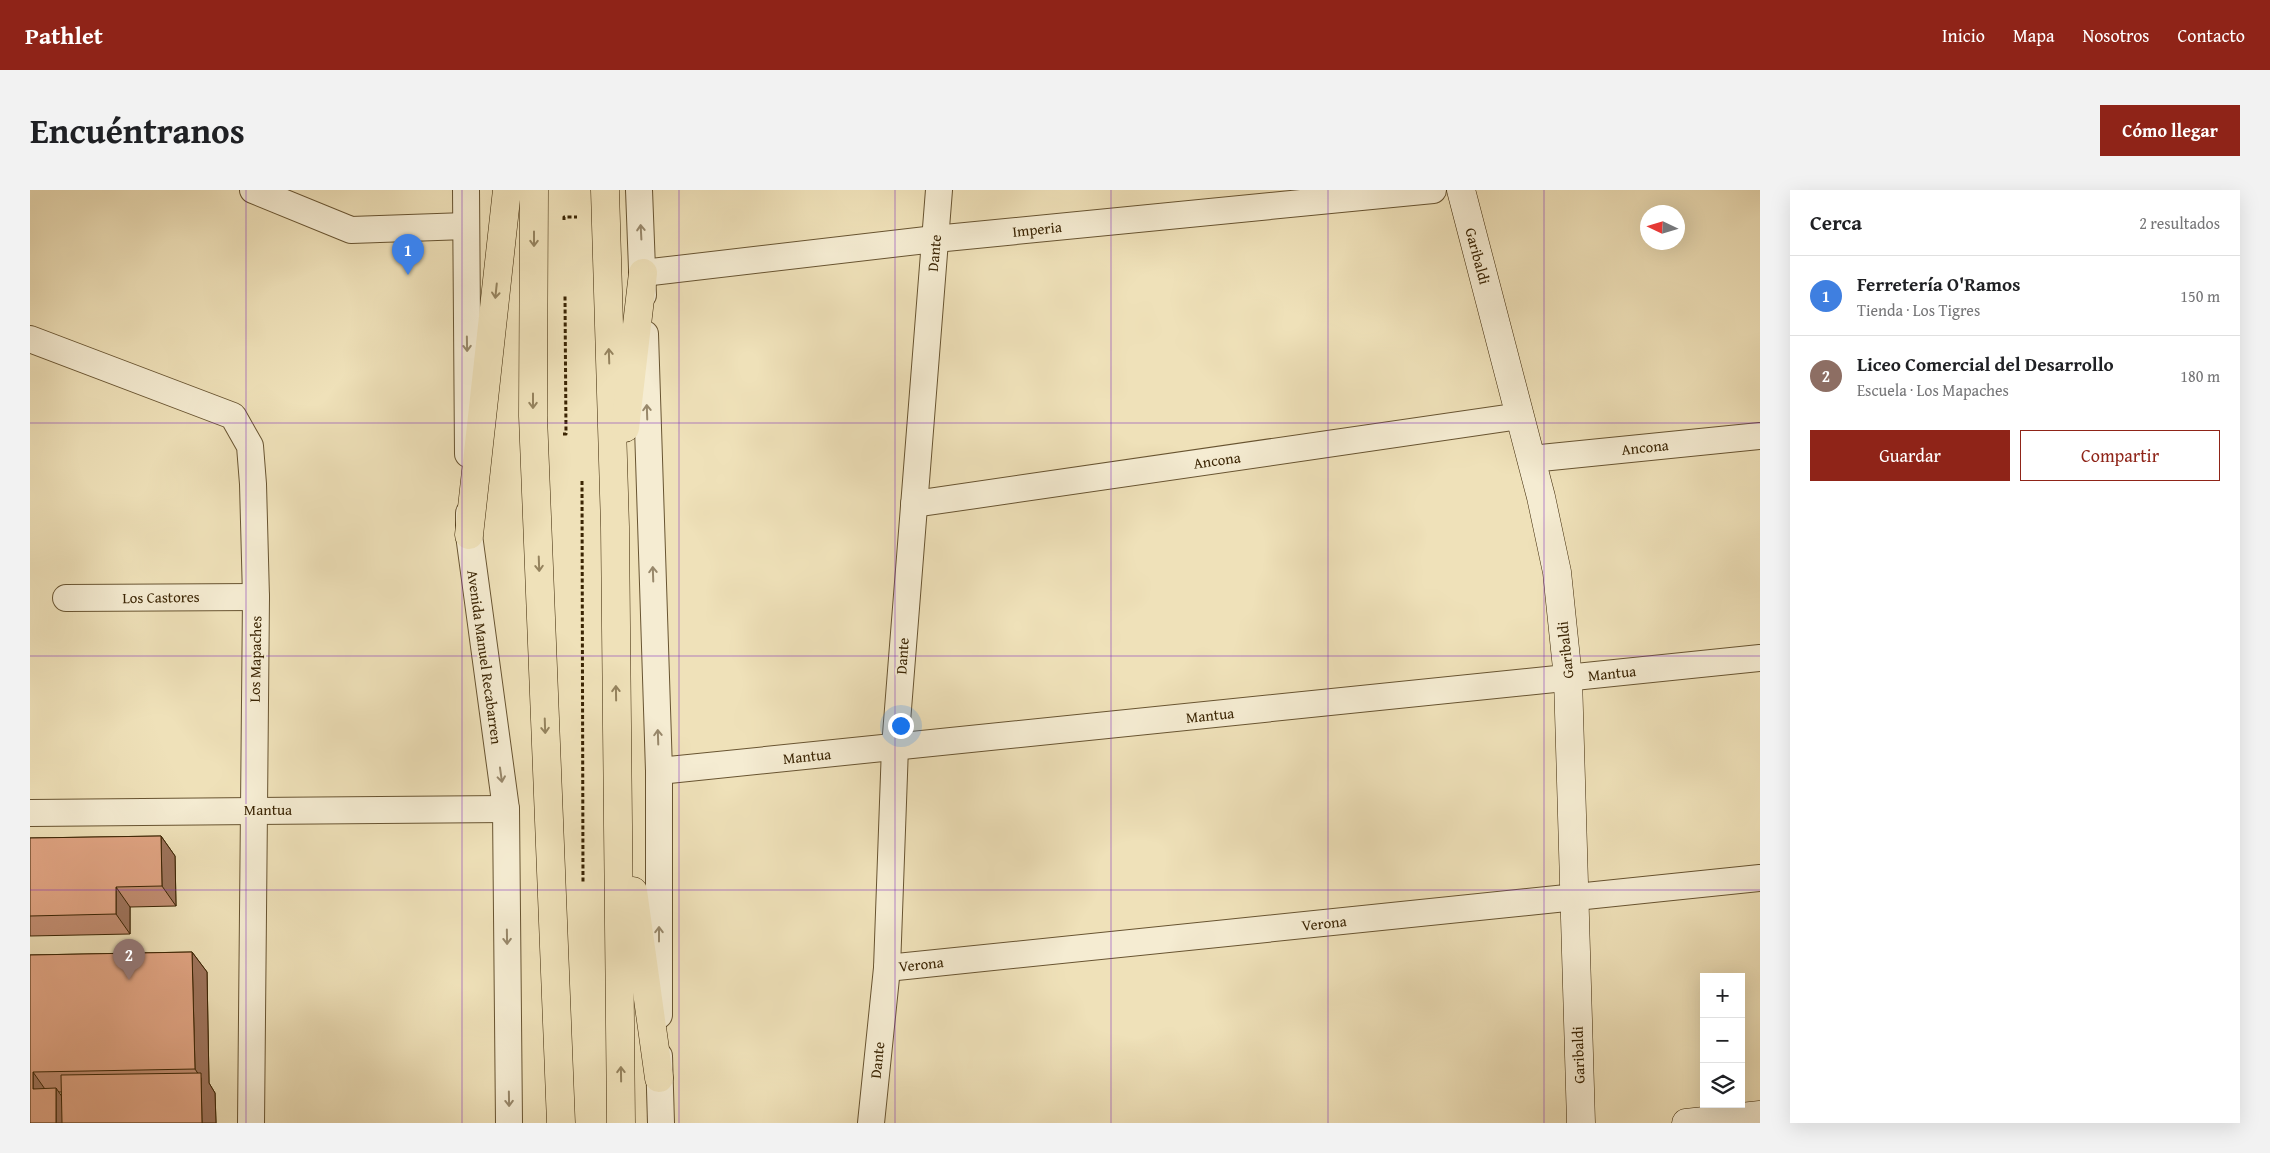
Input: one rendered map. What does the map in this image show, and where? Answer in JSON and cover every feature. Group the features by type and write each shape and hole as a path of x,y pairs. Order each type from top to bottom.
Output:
{"main road":[{"path":"469,536 507,190"},
{"path":"534,190 532,416 561,1123"},
{"path":"605,190 614,527 621,1123"},
{"path":"614,527 642,273"},
{"path":"617,777 659,1078"}],"street":[{"path":"253,190 351,230 466,226"},
{"name":"Avenida Manuel Recabarren","path":"466,190 469,536 506,809 509,1123"},
{"path":"639,190 659,771 659,1078 661,1123"},
{"name":"Dante","path":"871,1123 887,968 895,747 939,190"},
{"name":"Imperia","path":"642,273 935,239 1433,190"},
{"name":"Garibaldi","path":"1461,190 1541,496 1555,563 1568,678 1581,1123"},
{"name":"Los Mapaches","path":"30,339 233,416 250,446 256,596 251,1123"},
{"name":"Ancona","path":"914,504 1520,416"},
{"name":"Ancona","path":"1531,459 1760,436"},
{"name":"Los Castores","path":"66,598 256,596"},
{"name":"Mantua","path":"659,771 1760,658"},
{"name":"Mantua","path":"30,812 254,809 506,809"},
{"name":"Verona","path":"887,968 1760,878"},
{"path":"1686,1123 1760,1115"}],"path":[{"path":"577,208 578,226"},
{"path":"582,474 583,883"}],"building":[{"path":"161,836 162,886 116,887 116,914 30,916 30,838"},
{"path":"192,952 195,1069 33,1072 33,1089 56,1088 56,1123 30,1123 30,955"},
{"path":"201,1073 202,1123 62,1123 61,1075"}],"place":[{"name":"Ferretería O'Ramos","path":"408,275"},
{"name":"Liceo Comercial del Desarrollo","path":"129,980"}]}
